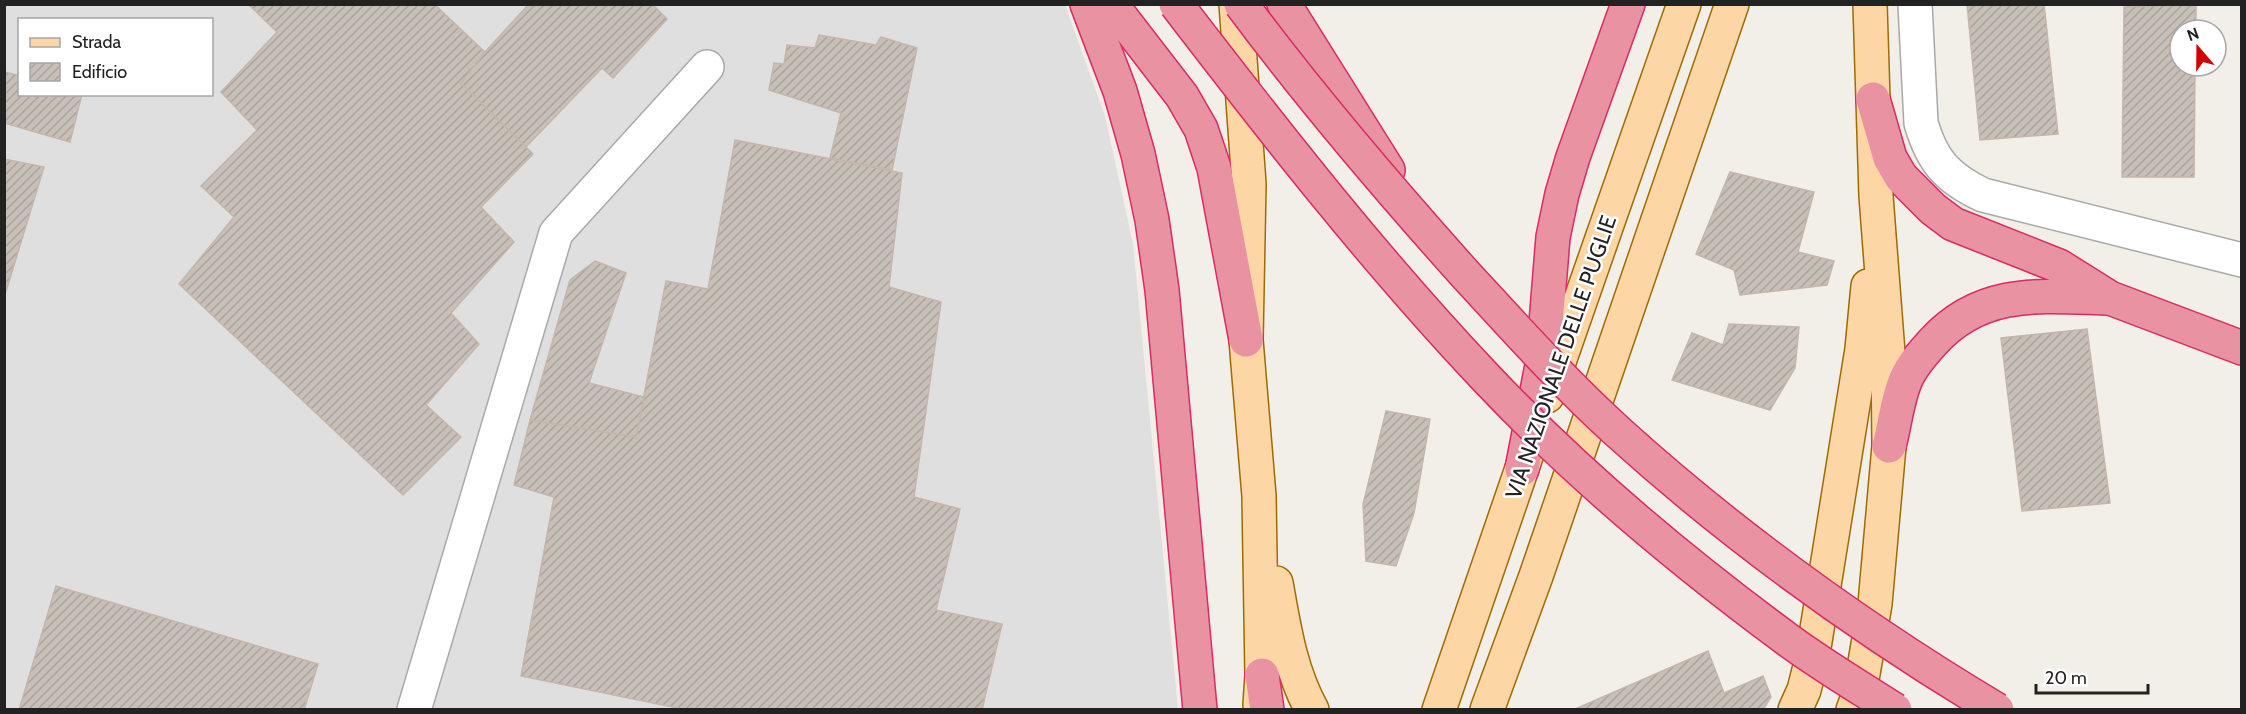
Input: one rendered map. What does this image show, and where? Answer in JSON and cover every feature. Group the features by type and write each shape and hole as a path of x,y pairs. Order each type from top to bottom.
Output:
{"highway":[{"path":"1087,4 1120,92 1138,154 1152,220 1162,290 1200,710"},
{"path":"1111,4 1182,96 1201,129 1214,168 1247,354"},
{"path":"1176,4 1315,182 1398,281 1497,389 1608,493 1697,568 1790,641 1895,710"},
{"path":"1241,4 1280,56 1424,228 1521,336 1619,433 1689,492 1856,621 1997,710"},
{"path":"1284,4 1424,228"},
{"path":"1522,469 1543,360 1552,237 1573,157 1628,4"},
{"path":"1873,99 1890,158 1901,177 1933,209 1953,224 2059,266 2110,298 2241,348"},
{"path":"1889,446 1906,379 1923,353 1942,332 1958,319 1983,306 2009,298 2035,296 2110,298"},
{"path":"1262,675 1267,710"}],"main road":[{"path":"1236,4 1249,184 1247,354 1259,496 1262,675 1260,710"},
{"name":"VIA NAZIONALE DELLE PUGLIE","path":"1439,710 1684,4"},
{"path":"1487,710 1536,576 1732,4"},
{"path":"1853,710 1860,691 1875,604 1889,446 1888,353 1876,196 1870,4"},
{"path":"1795,710 1804,690 1813,654 1860,361 1876,196"},
{"path":"1259,496 1288,649 1301,690 1312,710"}],"street":[{"path":"1915,4 1921,123 1935,160 1946,173 1983,195 2241,260"},
{"path":"414,710 556,233 707,67"},
{"path":"1875,604 1878,695 1882,710"}],"shaded area":[{"path":"4,5 1065,5 1105,116 1133,244 1178,709 5,709"}],"building":[{"path":"248,4 434,4 485,52 461,83 533,154 481,207 514,242 451,313 479,344 426,405 461,437 403,495 179,284 234,217 201,186 257,130 221,92 277,32"},
{"path":"529,4 652,4 667,19 613,78 602,68 526,147 461,83 485,52"},
{"path":"1967,4 2044,4 2058,134 1980,140"},
{"path":"2196,4 2196,18 2168,18 2168,78 2195,78 2194,177 2122,177 2124,7"},
{"path":"819,35 876,45 881,37 917,48 892,170 830,158 841,113 769,90 774,63 784,64 787,45 815,48"},
{"path":"4,72 17,75 18,73 18,96 82,96 70,142 4,123"},
{"path":"735,140 902,173 889,287 941,302 914,497 960,509 936,610 1002,624 982,710 687,710 521,676 554,497 514,485 530,420 636,437 666,281 708,289"},
{"path":"4,159 44,167 4,298"},
{"path":"1730,172 1814,192 1798,252 1834,261 1827,285 1740,295 1734,270 1696,254"},
{"path":"595,261 626,273 589,383 644,397 636,437 530,420 570,280"},
{"path":"1729,324 1799,327 1795,368 1770,410 1672,380 1692,333 1723,345"},
{"path":"2087,329 2110,503 2022,511 2001,338"},
{"path":"1386,411 1430,419 1414,513 1396,566 1366,561 1363,504"},
{"path":"56,586 318,664 304,710 19,710"},
{"path":"1708,651 1724,693 1763,676 1771,697 1763,710 1573,710"}]}
